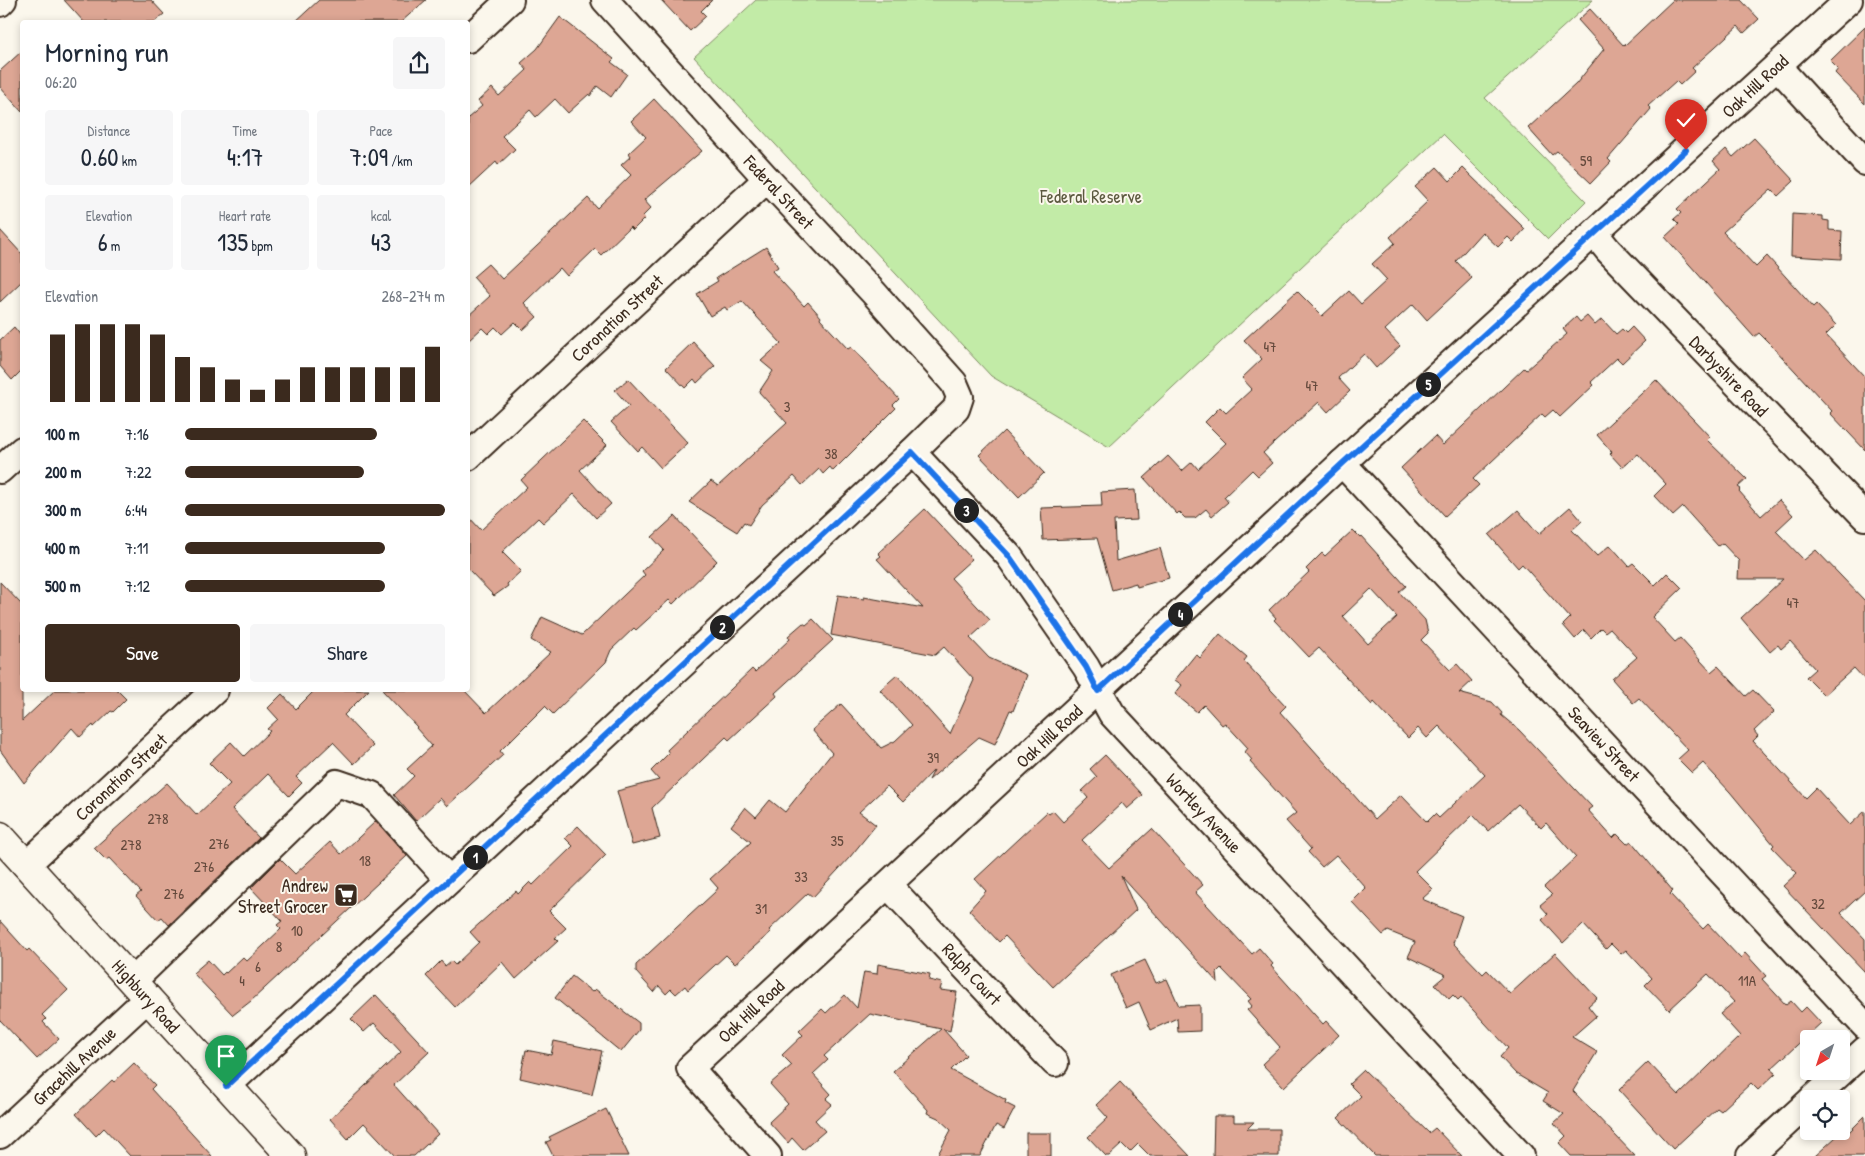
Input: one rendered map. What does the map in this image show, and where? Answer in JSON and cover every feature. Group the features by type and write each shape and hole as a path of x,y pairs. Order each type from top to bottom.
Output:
{"main road":[{"name":"Highbury Road","path":"0,836 291,1156"}],"street":[{"path":"0,3 3,0"},
{"path":"470,38 510,0"},
{"name":"Federal Street","path":"606,0 766,180 873,292 954,383 960,397 956,409 912,452"},
{"name":"Oak Hill Road","path":"768,1156 690,1068 1578,246 1595,234 1849,0"},
{"path":"1777,66 1865,162"},
{"name":"Coronation Street","path":"470,454 766,180"},
{"name":"Darbyshire Road","path":"1595,234 1608,250 1865,517"},
{"path":"0,470 20,452"},
{"path":"226,1086 912,452"},
{"name":"Wortley Avenue","path":"912,452 1009,556 1086,667 1112,714 1521,1156"},
{"name":"Seaview Street","path":"1342,464 1865,1026"},
{"name":"Coronation Street","path":"26,864 213,692"},
{"name":"Gracehill Avenue","path":"0,1135 338,783 372,795 449,880"},
{"name":"Ralph Court","path":"888,885 1055,1063"},
{"path":"1865,1034 1865,1046"},
{"path":"1822,1090 1865,1050"},
{"path":"1750,1156 1800,1110"}],"green space":[{"name":"Federal Reserve","path":"756,0 1593,0 1485,98 1586,201 1548,239 1443,134 1109,447 991,376 694,57"}],"building":[{"path":"64,0 151,0 164,14 156,20 82,20"},
{"path":"319,0 426,0 403,20 297,20"},
{"path":"661,0 712,0 701,11 706,16 690,31"},
{"path":"1673,0 1741,0 1759,19 1744,33 1738,26 1692,68 1695,71 1680,85 1676,81 1648,106 1651,109 1608,159 1611,162 1591,183 1557,151 1552,155 1528,128 1576,84 1604,49 1578,20 1590,9 1624,46"},
{"path":"560,17 614,59 611,62 627,74 611,97 597,86 590,96 589,94 568,113 555,99 536,117 530,110 502,136 515,149 498,165 496,162 470,186 470,116 482,106 478,101 492,88 499,96 527,70 521,63 537,49"},
{"path":"1865,27 1865,104 1835,73 1838,69 1830,61"},
{"path":"20,53 20,110 0,87 0,71"},
{"path":"654,99 702,151 644,200 651,208 643,216 645,218 633,230 630,227 601,255 595,249 567,276 560,268 524,303 537,317 523,330 515,322 502,334 495,327 488,334 482,328 470,339 470,314 490,296 473,277 488,264 502,279 588,198 597,208 631,175 621,165 631,156 629,153 646,137 631,121"},
{"path":"1754,138 1794,181 1778,196 1771,189 1723,232 1756,267 1767,256 1813,307 1816,304 1836,325 1826,335 1865,377 1865,450 1772,346 1759,333 1754,337 1665,237 1679,224 1674,219 1681,213 1677,209 1720,169 1713,161 1726,149 1733,157"},
{"path":"1437,167 1450,181 1463,168 1525,229 1513,242 1508,237 1498,247 1482,232 1456,261 1472,278 1427,320 1413,304 1385,330 1400,346 1376,368 1364,354 1338,378 1350,391 1328,412 1319,402 1263,453 1272,463 1258,476 1252,470 1224,497 1228,502 1212,516 1206,509 1195,518 1185,518 1179,512 1177,514 1144,478 1168,456 1182,471 1192,462 1198,469 1226,443 1205,422 1220,407 1226,413 1252,389 1242,378 1262,359 1244,340 1297,291 1322,316 1349,291 1361,304 1387,280 1372,264 1395,243 1390,237 1428,201 1415,187"},
{"path":"1792,214 1823,216 1823,220 1829,221 1829,230 1842,231 1841,259 1791,256"},
{"path":"0,230 20,252 20,283 0,302"},
{"path":"766,247 778,267 772,271 804,306 808,302 821,317 820,319 848,349 851,347 899,399 893,405 896,408 833,471 830,467 823,474 819,469 802,485 794,476 762,505 749,525 744,522 737,532 689,502 711,481 718,486 787,423 759,392 773,371 761,361 781,343 742,301 727,310 725,307 710,316 697,294 718,281 716,278"},
{"path":"1587,316 1595,325 1602,319 1616,334 1622,329 1626,333 1632,327 1645,341 1622,363 1617,358 1591,382 1594,385 1560,417 1553,410 1545,417 1542,414 1473,479 1479,485 1445,516 1401,468 1435,436 1443,445 1524,368 1526,370 1567,334 1563,329 1576,317 1580,322"},
{"path":"14,327 20,334 20,372 12,380 0,366 0,340"},
{"path":"693,342 715,366 697,383 694,379 685,388 666,368"},
{"path":"628,379 688,443 661,468 642,447 638,451 611,422 629,406 615,390"},
{"path":"1656,380 1710,437 1707,440 1747,479 1738,487 1741,489 1739,491 1761,516 1779,500 1793,515 1776,531 1804,560 1816,550 1865,601 1865,680 1854,668 1824,695 1806,677 1815,669 1790,641 1781,649 1778,645 1770,652 1741,618 1783,579 1738,579 1739,561 1722,543 1718,546 1683,507 1673,516 1654,496 1666,484 1638,454 1622,467 1610,454 1612,452 1597,435"},
{"path":"583,421 607,445 580,470 611,504 596,518 574,494 543,523 538,518 502,552 521,571 507,584 508,586 494,596 470,571 470,518 481,530 527,487 521,480"},
{"path":"1004,431 1044,473 1019,497 979,455"},
{"path":"1135,490 1137,520 1114,521 1116,561 1160,548 1169,578 1137,587 1136,583 1112,590 1097,538 1043,540 1041,508 1102,506 1101,492"},
{"path":"1570,507 1582,521 1572,530 1597,556 1610,545 1629,566 1633,563 1655,585 1667,573 1682,588 1652,617 1675,642 1680,638 1711,672 1718,666 1746,696 1753,690 1774,712 1754,731 1758,736 1753,741 1806,798 1816,788 1850,825 1865,811 1865,891 1841,913 1865,939 1865,972 1783,886 1797,873 1772,847 1774,845 1730,792 1703,763 1692,773 1678,759 1688,750 1639,698 1633,703 1612,679 1637,657 1610,628 1605,632 1601,628 1591,638 1584,630 1575,639 1563,625 1570,618 1522,564 1518,568 1489,535 1518,510 1539,534"},
{"path":"925,509 972,559 951,578 990,620 970,638 989,658 1027,675 1013,711 1010,710 995,744 979,737 929,780 934,770 903,802 887,786 859,812 876,825 850,857 813,897 808,893 769,930 771,932 735,964 726,955 688,990 685,986 676,994 671,989 666,994 659,986 654,992 636,972 636,965 715,892 718,888 710,879 751,842 731,826 745,807 756,817 770,800 785,812 832,753 812,730 841,704 881,748 895,741 912,725 880,690 897,675 950,734 974,680 944,647 935,655 831,635 838,595 864,599 864,597 923,608 877,559 881,556 878,553"},
{"path":"675,516 717,561 673,604 669,600 636,630 634,628 611,650 606,662 553,714 545,706 500,751 503,755 447,806 440,798 416,821 394,795 414,776 407,769 432,746 384,692 466,692 486,713 551,652 531,640 542,617 582,635 645,575 642,571 664,550 652,537"},
{"path":"1353,530 1361,536 1406,586 1399,592 1425,620 1428,633 1421,640 1450,670 1457,664 1472,681 1459,693 1492,702 1502,713 1501,715 1519,730 1592,807 1588,810 1613,838 1617,834 1627,844 1631,841 1673,891 1670,894 1703,929 1708,924 1740,958 1745,953 1766,976 1762,979 1786,1005 1791,1001 1801,1012 1806,1007 1821,1023 1813,1030 1800,1030 1800,1042 1771,1069 1776,1073 1758,1090 1751,1083 1721,1111 1717,1108 1673,1149 1619,1090 1648,1062 1679,1095 1740,1036 1720,1014 1734,1002 1708,974 1669,1010 1645,985 1652,978 1626,950 1621,954 1611,944 1606,949 1583,924 1563,943 1542,920 1548,914 1540,905 1552,895 1544,887 1576,857 1546,823 1541,828 1518,804 1488,831 1473,815 1415,871 1433,889 1422,899 1462,916 1453,943 1483,974 1487,970 1510,994 1555,953 1597,998 1588,1006 1596,1016 1572,1037 1597,1052 1573,1091 1635,1156 1571,1156 1559,1143 1566,1136 1554,1123 1564,1114 1543,1101 1548,1093 1516,1074 1500,1057 1508,1048 1461,997 1458,1000 1453,995 1449,999 1435,984 1446,975 1408,957 1415,942 1388,931 1383,935 1352,902 1366,888 1336,855 1322,867 1308,852 1311,849 1286,821 1296,813 1250,762 1252,760 1245,752 1248,748 1225,723 1222,725 1204,705 1197,712 1175,694 1182,685 1175,680 1196,654 1200,658 1220,634 1247,657 1244,661 1286,706 1280,712 1375,819 1401,795 1427,822 1435,814 1439,818 1485,775 1439,726 1427,738 1418,728 1408,738 1374,702 1372,705 1319,648 1309,657 1274,620 1276,618 1269,610 1309,572 1306,569 1322,553 1325,556","holes":["1371,589 1397,617 1368,644 1343,616"]},
{"path":"0,582 20,603 20,692 22,692 22,721 53,692 119,692 126,699 113,712 111,711 80,737 72,728 24,783 0,750"},
{"path":"813,619 833,640 775,693 777,696 729,740 726,737 652,808 660,838 632,845 617,791 659,780 651,771 669,753 667,750 752,669 755,672 790,639 788,636 803,623 806,625"},
{"path":"313,692 367,692 344,715 373,746 354,764 333,742 296,777 302,783 289,796 268,774 232,809 259,838 169,925 162,917 158,920 136,896 141,892 109,858 106,860 94,848 167,783 197,815 230,784 209,763 231,742 244,756 270,731 267,729 278,719 268,708 282,694 296,709"},
{"path":"1105,755 1143,795 1127,809 1122,803 1082,840 1109,868 1152,829 1203,885 1195,892 1252,954 1259,948 1273,964 1271,966 1323,1024 1326,1021 1339,1035 1284,1087 1262,1064 1280,1047 1247,1010 1252,1006 1248,1001 1251,999 1221,968 1217,972 1218,983 1121,876 1136,910 1053,987 1005,936 999,942 969,910 986,891 975,879 1047,812 1049,814 1053,811 1063,822 1088,798 1082,791 1097,777 1090,769"},
{"path":"376,821 407,856 251,1001 233,1015 193,973 208,960 222,975 226,973 243,957 247,961 281,929 277,925 282,921 251,888 280,859 295,874 330,842 341,854"},
{"path":"578,826 606,855 549,911 566,928 555,938 558,941 516,979 502,962 455,1007 426,976 441,961 445,966 451,961 455,965 479,942 470,932 516,891 518,894 530,882 533,885 573,846 565,838"},
{"path":"0,921 27,951 29,949 68,990 42,1015 46,1019 43,1022 59,1039 37,1059 0,1020"},
{"path":"1145,960 1156,983 1167,979 1179,1006 1200,1005 1200,1031 1178,1032 1177,1018 1151,1030 1139,1002 1126,1008 1111,975"},
{"path":"878,964 930,974 929,980 942,983 940,990 957,992 950,1031 943,1029 966,1055 951,1070 1006,1100 1005,1103 1015,1108 1004,1129 996,1125 980,1156 937,1156 951,1130 938,1118 927,1113 928,1110 893,1071 941,1029 870,1014 824,1056 828,1060 813,1074 831,1094 826,1099 832,1104 815,1120 825,1131 803,1150 792,1138 788,1143 769,1122 788,1104 770,1084 792,1065 782,1055 803,1035 799,1031 822,1009 826,1013 845,995 857,1008 864,972 877,974"},
{"path":"572,976 592,992 595,989 639,1023 639,1030 621,1052 555,998"},
{"path":"376,995 429,1052 394,1085 438,1134 414,1156 395,1156 364,1123 348,1139 330,1119 401,1052 374,1023 364,1032 351,1019"},
{"path":"554,1041 602,1051 592,1095 520,1078 526,1050 551,1055"},
{"path":"134,1063 155,1085 151,1089 212,1156 130,1156 104,1128 96,1136 76,1114 112,1080 114,1082"},
{"path":"1364,1070 1429,1133 1435,1128 1462,1156 1375,1156 1338,1118 1361,1096 1349,1084"},
{"path":"1120,1082 1190,1156 1150,1156 1138,1144 1130,1152 1122,1144 1109,1156 1106,1156 1088,1137 1108,1118 1096,1105"},
{"path":"606,1109 629,1156 553,1156 546,1142 551,1140 549,1137"},
{"path":"1214,1116 1234,1116 1234,1122 1254,1122 1247,1129 1279,1129 1279,1156 1213,1156"},
{"path":"1865,1116 1865,1156 1815,1156 1833,1140 1850,1140 1850,1131"},
{"path":"1026,1133 1051,1133 1051,1156 1026,1156"}],"place":[{"name":"Andrew Street Grocer","path":"346,895"}],"route":[{"path":"226,1086 912,452 1009,556 1086,667 1098,691 1578,246 1595,234 1686,150"}]}
